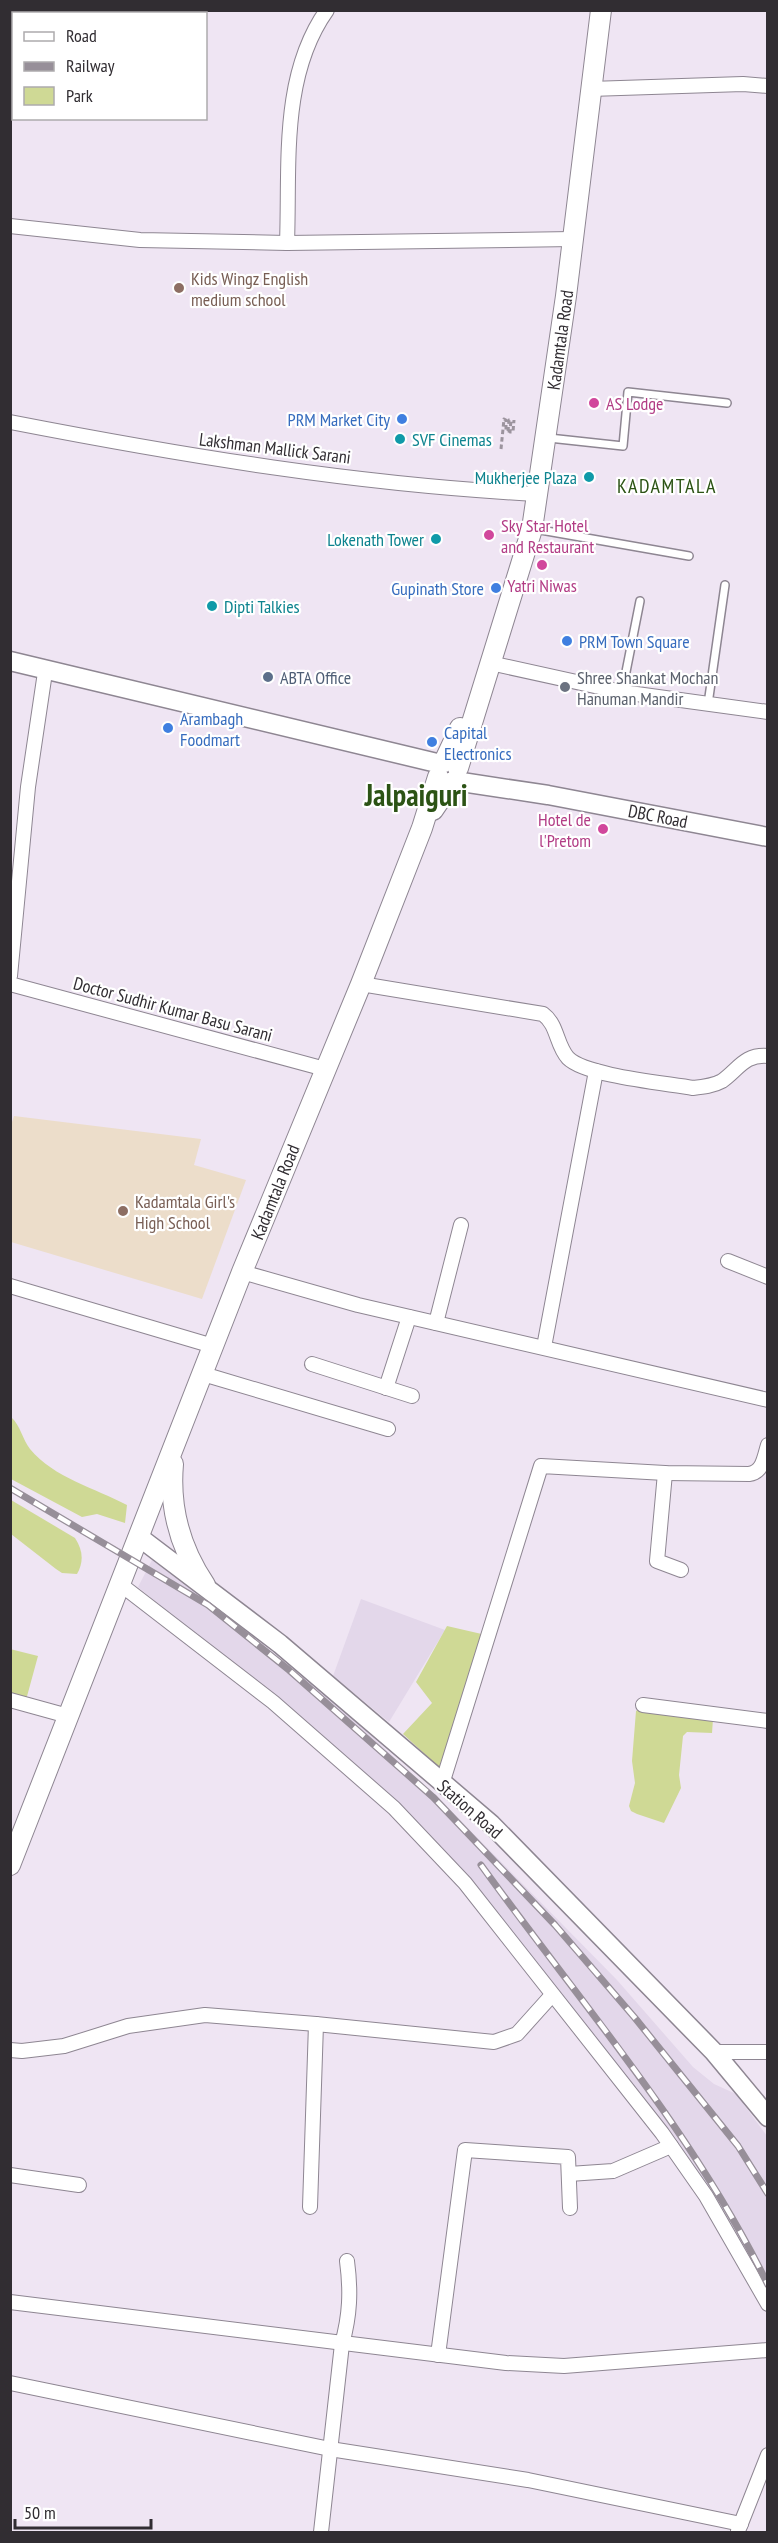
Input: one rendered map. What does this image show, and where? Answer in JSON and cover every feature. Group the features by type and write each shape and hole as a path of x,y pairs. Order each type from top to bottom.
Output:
{"main road":[{"name":"Kadamtala Road","path":"10,1865 242,1272 361,984 422,828 448,772 506,618 532,529 538,494 601,10"},
{"path":"186,1418 174,1458 172,1500 180,1538 205,1586"}],"street":[{"path":"287,243 292,108 296,79 314,33 327,10"},
{"path":"590,89 743,84 768,86"},
{"path":"10,226 140,240 287,243 573,239"},
{"name":"Lakshman Mallick Sarani","path":"10,422 174,453 288,470 538,494"},
{"path":"10,662 45,674"},
{"path":"490,663 622,692 768,712"},
{"path":"10,671 45,674"},
{"path":"10,976 28,787 45,674"},
{"name":"DBC Road","path":"45,674 286,740 448,772 548,795 768,837"},
{"name":"Doctor Sudhir Kumar Basu Sarani","path":"10,984 326,1069"},
{"path":"361,984 543,1014 553,1025 564,1052 569,1058 576,1064 596,1071 693,1088 706,1087 721,1081 754,1056 768,1056"},
{"path":"544,1347 596,1071"},
{"path":"436,1323 461,1226"},
{"path":"728,1261 768,1278"},
{"path":"242,1272 358,1305 768,1400"},
{"path":"10,1286 213,1346"},
{"path":"386,1388 409,1317"},
{"path":"312,1364 412,1396"},
{"path":"203,1374 388,1429"},
{"path":"442,1784 541,1466 665,1473 756,1473 768,1446"},
{"path":"665,1473 657,1561 681,1570"},
{"name":"Station Road","path":"139,1536 331,1686 491,1824 714,2052 768,2117"},
{"path":"120,1584 273,1702 394,1808 465,1883 671,2146 706,2196 768,2304"},
{"path":"10,1700 68,1716"},
{"path":"643,1705 768,1720"},
{"path":"10,2050 22,2051 64,2046 128,2026 205,2015 494,2042 517,2034 552,1995"},
{"path":"310,2207 316,2024"},
{"path":"714,2052 768,2052"},
{"path":"569,2174 613,2171 671,2146"},
{"path":"438,2355 465,2150 568,2157 570,2208"},
{"path":"10,2175 79,2185"},
{"path":"321,2532 342,2344 350,2318 350,2286 346,2261"},
{"path":"10,2302 506,2363 564,2366 768,2350"},
{"path":"10,2383 330,2449 528,2480 739,2528 768,2455"}],"lane":[{"path":"546,438 623,446 628,392 727,403"},
{"path":"532,529 689,556"},
{"path":"708,704 725,585"},
{"path":"622,692 640,601"}],"path":[{"path":"501,449 504,419 506,420 506,431 508,431 509,420 511,420 510,432 513,432 514,420"}],"shaded area":[{"name":"Kadamtala Girl's High School","path":"14,1116 201,1139 194,1165 246,1180 202,1299 11,1242 10,1128"},
{"path":"153,1558 346,1712 459,1819 617,1980 693,2067 714,2084 736,2094 767,2136 767,2298 742,2243 669,2130 447,1854 353,1765 138,1587"},
{"path":"361,1599 445,1630 389,1722 333,1676"}],"green space":[{"path":"11,1417 30,1449 51,1468 127,1505 125,1523 97,1514 82,1517 11,1479"},
{"path":"11,1500 75,1538 82,1556 77,1574 62,1573 11,1534"},
{"path":"447,1626 486,1635 444,1772 403,1734 432,1703 416,1682"},
{"path":"10,1649 38,1656 26,1700 11,1695"},
{"path":"641,1707 713,1719 712,1733 687,1732 683,1736 679,1775 681,1788 664,1823 637,1814 631,1811 629,1806 635,1783 632,1761 636,1711"}],"railway":[{"path":"10,1488 208,1605 289,1670 433,1797 555,1925 635,2018 738,2146 768,2194"},
{"path":"481,1865 634,2069 670,2121 738,2228 768,2285"}],"place":[{"name":"Kids Wingz English medium school","path":"179,288"},
{"name":"AS Lodge","path":"594,403"},
{"name":"PRM Market City","path":"402,419"},
{"name":"SVF Cinemas","path":"400,439"},
{"name":"Mukherjee Plaza","path":"589,477"},
{"name":"Sky Star Hotel and Restaurant","path":"489,535"},
{"name":"Lokenath Tower","path":"436,539"},
{"name":"Yatri Niwas","path":"542,565"},
{"name":"Gupinath Store","path":"496,588"},
{"name":"Dipti Talkies","path":"212,606"},
{"name":"PRM Town Square","path":"567,641"},
{"name":"ABTA Office","path":"268,677"},
{"name":"Shree Shankat Mochan Hanuman Mandir","path":"565,687"},
{"name":"Arambagh Foodmart","path":"168,728"},
{"name":"Capital Electronics","path":"432,742"},
{"name":"Hotel de l'Pretom","path":"603,829"},
{"name":"Kadamtala Girl's High School","path":"123,1211"}],"district":[{"name":"KADAMTALA","path":"667,486"},
{"name":"Jalpaiguri","path":"416,794"}]}
